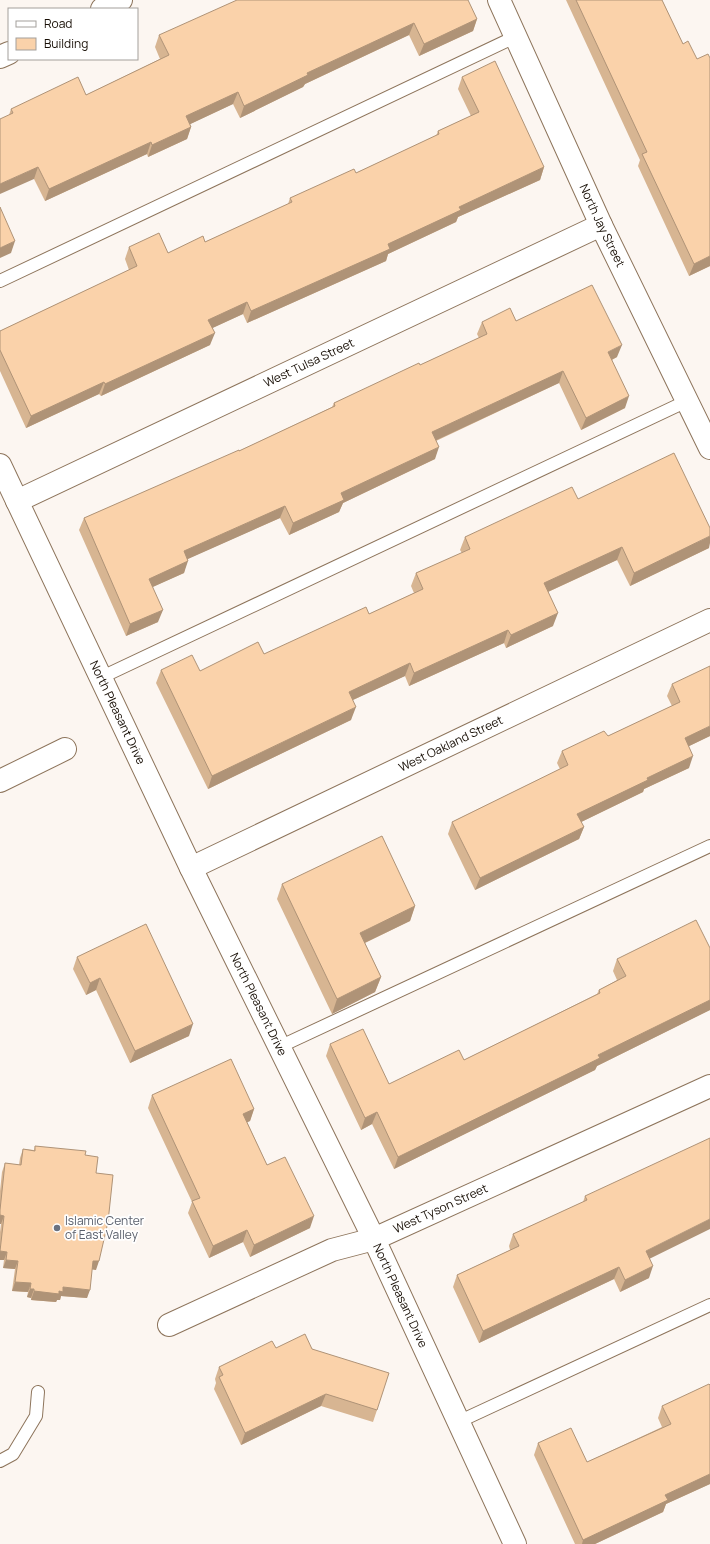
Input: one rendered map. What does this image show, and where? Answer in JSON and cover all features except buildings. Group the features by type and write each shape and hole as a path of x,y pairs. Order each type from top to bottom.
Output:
{"street":[{"path":"104,8 121,0"},
{"name":"North Jay Street","path":"499,0 601,225 710,448"},
{"name":"West Tulsa Street","path":"17,501 601,225"},
{"name":"North Pleasant Drive","path":"0,465 191,868 374,1240 515,1544"},
{"name":"West Oakland Street","path":"191,868 710,620"},
{"path":"0,781 65,749"},
{"name":"West Tyson Street","path":"169,1325 332,1250 374,1240 710,1086"}],"lane":[{"path":"0,281 516,37"},
{"path":"102,678 687,401"},
{"path":"279,1047 710,846"},
{"path":"458,1422 710,1305"},
{"path":"0,1461 13,1454 36,1416 38,1392"}],"place":[{"name":"Islamic Center of East Valley","path":"57,1228"}]}
